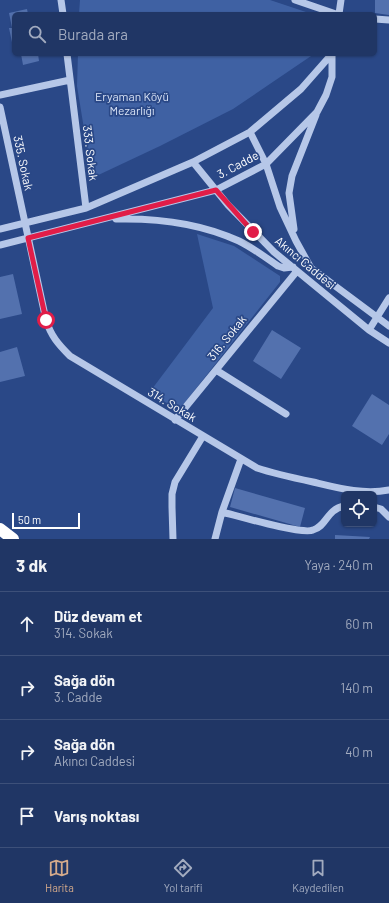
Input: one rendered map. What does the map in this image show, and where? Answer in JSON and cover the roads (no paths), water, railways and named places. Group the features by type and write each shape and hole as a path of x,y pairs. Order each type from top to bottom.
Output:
{"highway":[{"path":"0,529 13,539"}],"street":[{"path":"61,0 63,12"},
{"path":"295,0 330,12"},
{"path":"339,12 341,0"},
{"path":"377,19 389,20"},
{"name":"333. Sokak","path":"67,56 86,208"},
{"name":"3. Cadde","path":"0,229 86,208 193,162 250,132 301,89 331,56"},
{"name":"3. Cadde","path":"0,245 216,190 266,164 317,112 326,95 332,77 332,56"},
{"path":"0,95 70,80"},
{"name":"335. Sokak","path":"0,107 28,238"},
{"path":"296,242 290,210 289,193 292,176 317,112"},
{"name":"Akıncı Caddesi","path":"250,132 266,164 280,207 296,242 311,268 389,326"},
{"name":"Akıncı Caddesi","path":"193,162 253,232 274,252 369,330 389,343"},
{"path":"104,219 145,218 195,226 240,242 278,266 295,269"},
{"name":"314. Sokak","path":"28,238 50,332 59,345 70,356 256,468 349,490 368,492 389,490"},
{"name":"316. Sokak","path":"175,420 295,269"},
{"path":"369,330 389,298"},
{"path":"216,370 286,414"},
{"path":"173,539 172,494 175,482 203,436"},
{"path":"215,539 222,512 241,459"},
{"path":"222,512 307,532 318,528 331,512 341,507"},
{"path":"377,508 381,509 389,517"}],"park label":[{"name":"Eryaman Köyü Mezarlığı","path":"132,104"}]}
